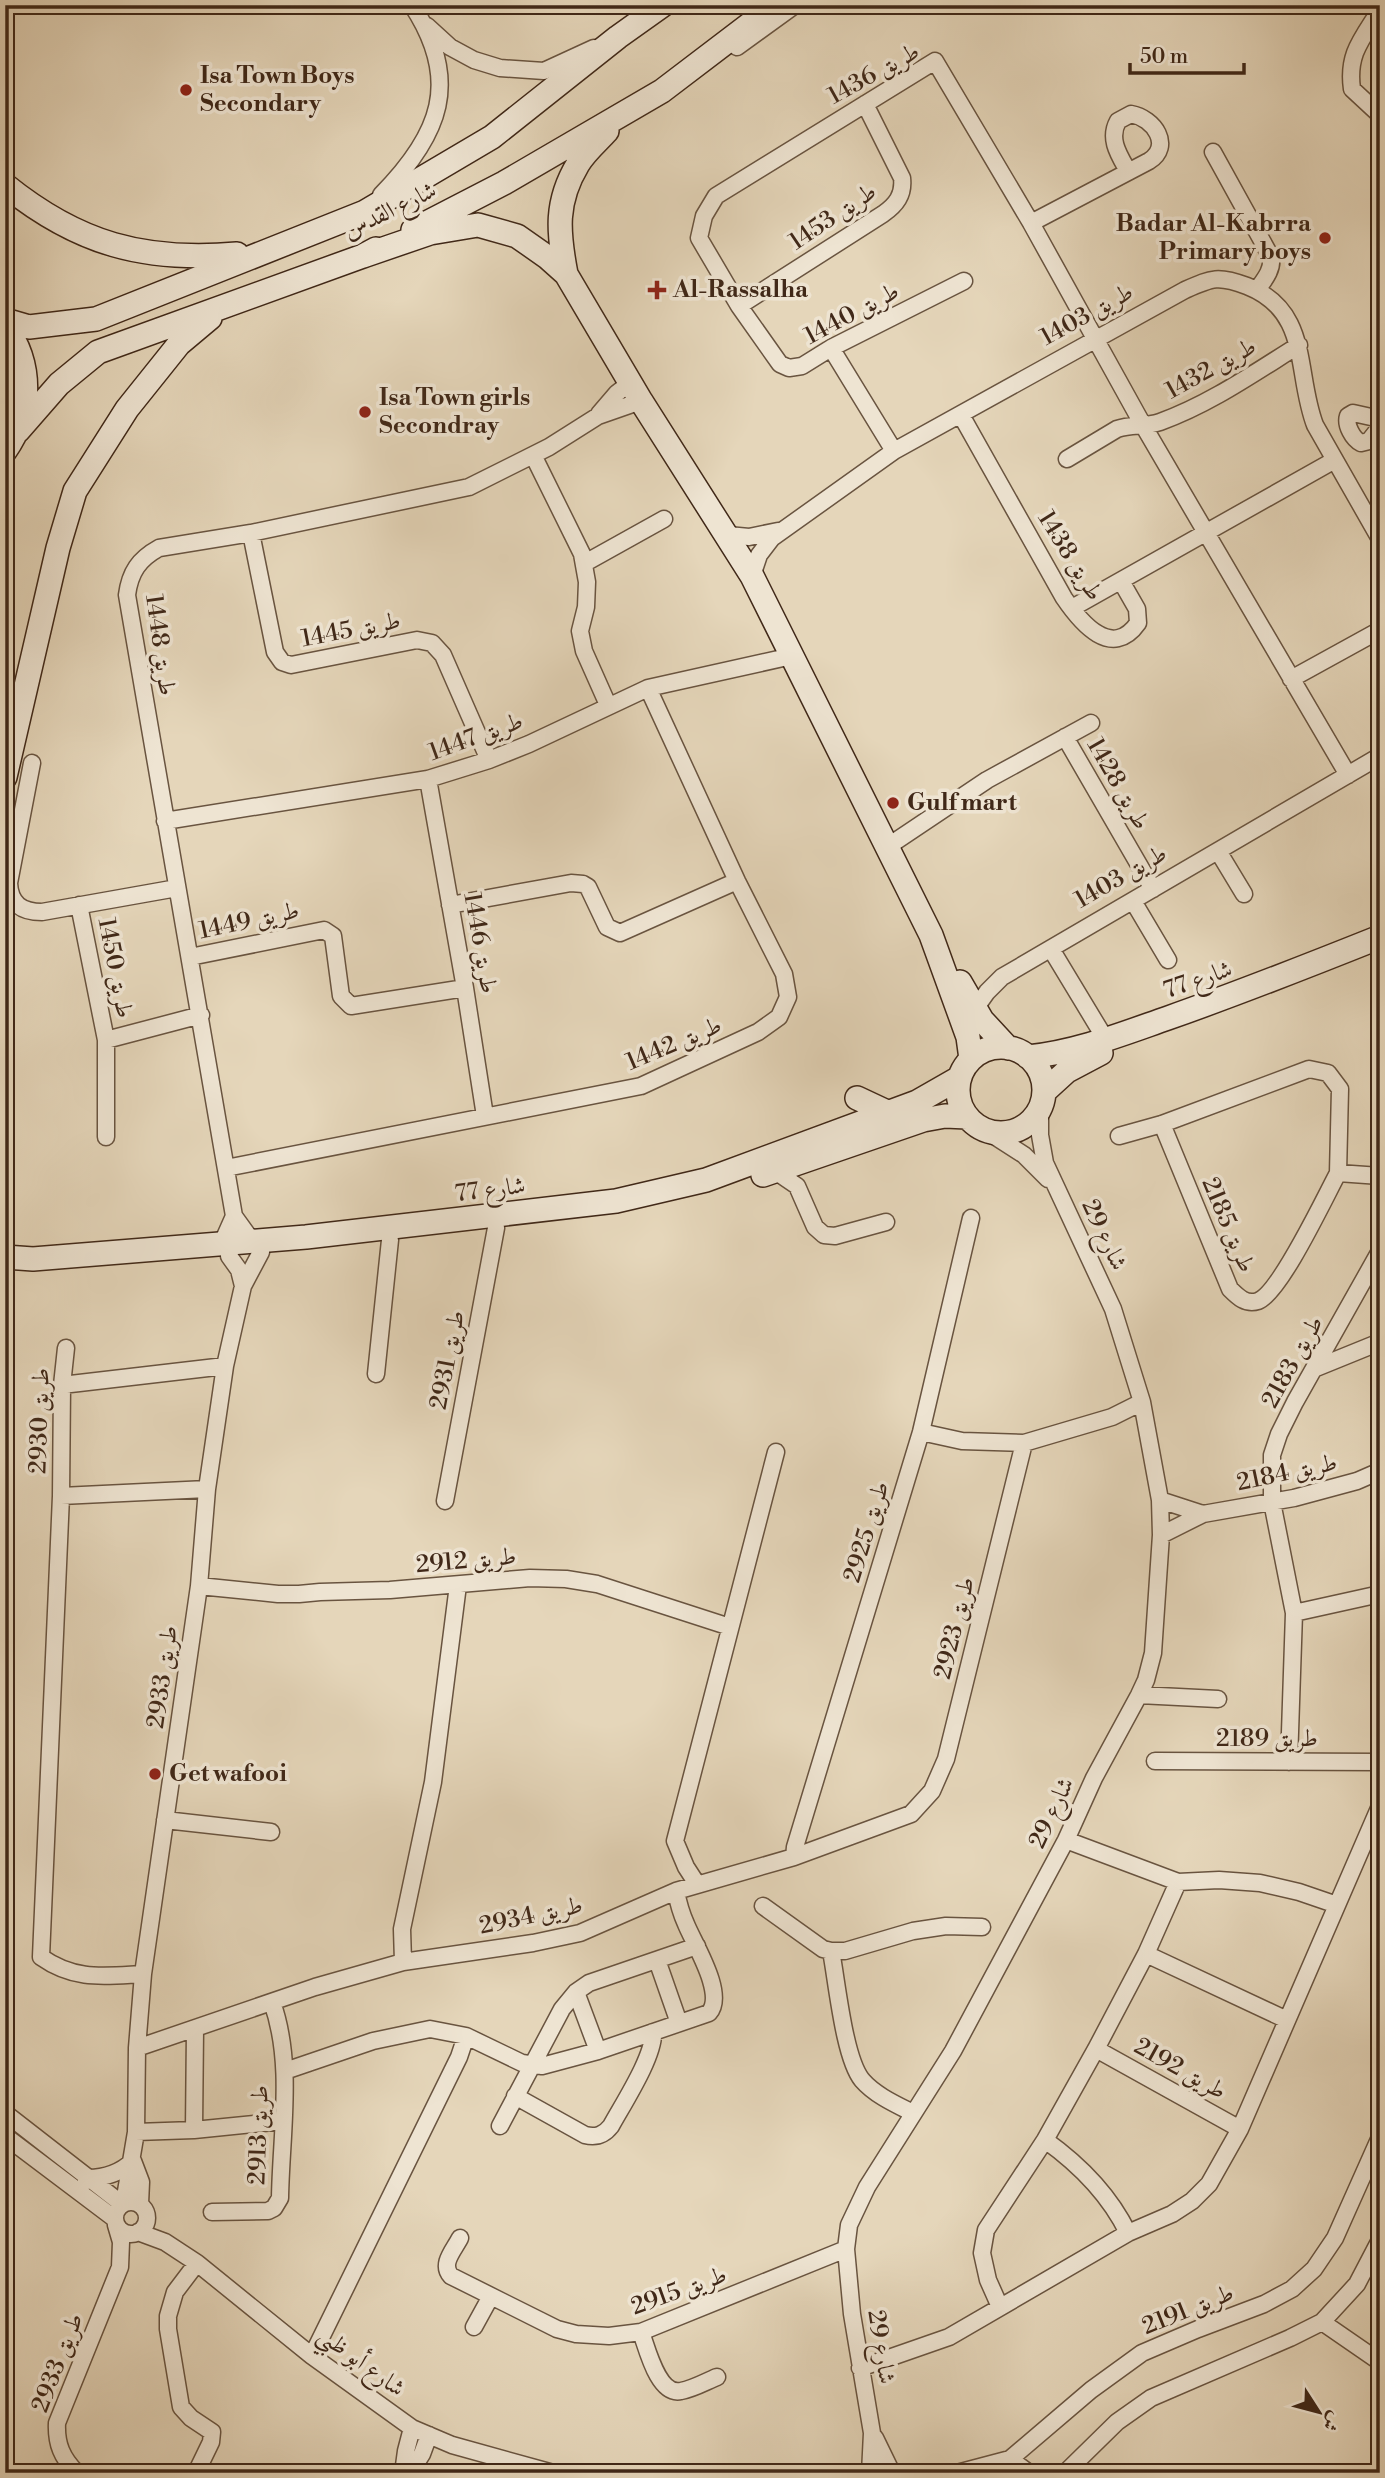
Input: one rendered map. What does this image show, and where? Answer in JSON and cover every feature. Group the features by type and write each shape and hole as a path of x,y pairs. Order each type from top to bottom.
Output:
{"street":[{"path":"365,212 404,172 422,146 437,115 440,86 438,58 425,25 412,5"},
{"name":"شارع القدس","path":"5,320 29,327 96,319 365,212 492,137 618,37 663,5"},
{"name":"شارع القدس","path":"18,431 60,384 97,352 363,256 504,183 662,91 775,5"},
{"path":"705,59 732,51 795,5"},
{"path":"1380,10 1356,47 1349,69 1352,89 1380,115"},
{"path":"425,25 450,47 474,60 500,68 544,71 618,37"},
{"name":"طريق 1436","path":"699,238 704,216 716,196 935,61 1031,223 1143,425"},
{"name":"طريق 1453","path":"739,306 883,215 897,202 903,187 902,178 864,104"},
{"path":"566,274 559,237 561,202 579,162 622,114"},
{"path":"1213,152 1271,257 1269,273 1257,290"},
{"path":"1031,223 1128,171"},
{"path":"5,185 42,213 78,232 116,247 156,255 197,258 237,254 278,245"},
{"path":"363,256 430,233 478,225 517,236 566,274 635,392 752,576 931,935 968,1037 965,1069 958,1099 976,1124 998,1133 1023,1127 1034,1118 1042,1099 1043,1079 1037,1067 990,1030 931,935"},
{"name":"طريق 1440","path":"699,238 739,306 780,364 789,368 802,366 831,348 964,281"},
{"name":"طريق 1403","path":"752,576 765,546 781,530 894,451 1210,278 1234,281 1257,290 1271,299 1285,314 1299,345 1311,415 1334,461 1380,539"},
{"path":"5,777 58,548 75,491 127,409 178,344 222,308"},
{"path":"5,326 23,360 27,383 25,408 18,431 5,451"},
{"name":"طريق 1432","path":"1067,459 1117,429 1163,421 1206,401 1299,345"},
{"path":"831,348 894,451"},
{"name":"طريق 1448","path":"256,1246 234,1216 127,595 129,580 146,555 159,548 251,533 469,487 533,455 635,392"},
{"path":"1380,419 1353,413 1347,419 1355,439 1362,443 1369,441 1380,427"},
{"name":"طريق 1438","path":"961,415 1072,608 1104,638 1112,640 1123,637 1134,629 1140,617 1121,581"},
{"name":"طريق 1432","path":"1143,425 1348,775"},
{"path":"533,455 584,563 587,582 586,607 580,631 584,651 608,705"},
{"path":"1072,608 1334,461"},
{"path":"584,563 664,519"},
{"name":"طريق 1403","path":"728,535 760,536 781,530"},
{"name":"طريق 1445","path":"251,533 278,657 291,665 417,639 432,643 443,655 489,760"},
{"path":"1291,679 1380,629"},
{"name":"طريق 1447","path":"165,821 428,779 529,744 648,688 792,656"},
{"name":"طريق 1442","path":"226,1168 641,1086 758,1032 779,1017 788,998 784,974 737,881 648,688"},
{"path":"887,847 987,780 1091,723"},
{"name":"طريق 1428","path":"1065,737 1153,889"},
{"name":"طريق 1403","path":"975,1009 1002,977 1348,775 1378,761"},
{"name":"طريق 1450","path":"32,764 9,883 10,892 19,907 31,912 177,888"},
{"name":"طريق 1446","path":"428,779 485,1116"},
{"path":"1218,851 1244,894"},
{"path":"450,905 571,883 583,884 588,887 604,924 620,933 737,881"},
{"path":"1133,901 1168,960"},
{"name":"طريق 1450","path":"79,905 106,1040 106,1137"},
{"name":"طريق 1449","path":"190,957 324,930 333,936 341,996 351,1006 465,988"},
{"name":"شارع 77","path":"1018,1052 1060,1053 1106,1040 1258,986 1380,937"},
{"path":"1051,949 1106,1040"},
{"name":"شارع 77","path":"1042,1099 1067,1071 1094,1055 1380,953"},
{"name":"طريق 1403","path":"960,982 982,982 1002,977"},
{"name":"طريق 1450","path":"106,1040 201,1015"},
{"path":"965,1069 988,1049 1018,1052"},
{"name":"شارع 77","path":"5,1272 128,1265 306,1237 567,1207 662,1192 706,1180 929,1098 965,1069"},
{"name":"طريق 2185","path":"1119,1136 1162,1124 1309,1069 1328,1073 1340,1089 1338,1173 1309,1228 1268,1295 1256,1302 1242,1301 1230,1289 1162,1124"},
{"path":"857,1098 889,1113"},
{"name":"شارع 29","path":"870,2473 872,2433 852,2314 846,2249 849,2225 867,2187 953,2051 1066,1840 1094,1778 1146,1680 1153,1653 1161,1535 1160,1500 1142,1402 1113,1309 1056,1189 1042,1149 1042,1099"},
{"name":"شارع 77","path":"256,1246 390,1240 618,1213 712,1192 923,1120 945,1116 976,1124"},
{"name":"شارع 29","path":"976,1124 1024,1155 1056,1189"},
{"path":"797,1186 807,1161"},
{"path":"775,1171 797,1186 815,1227 824,1235 835,1237 886,1222"},
{"path":"1338,1173 1380,1176"},
{"path":"234,1216 225,1250 239,1269 243,1286"},
{"name":"طريق 2925","path":"794,1857 921,1432 971,1218"},
{"name":"طريق 2931","path":"445,1501 496,1228"},
{"path":"376,1374 390,1240"},
{"name":"طريق 2933","path":"120,2267 123,2211 141,2182 133,2161 143,1974 199,1586 207,1489 225,1366 243,1286 256,1246"},
{"name":"شارع 77","path":"5,1257 33,1259 225,1250"},
{"name":"طريق 2183","path":"1289,1762 1294,1613 1272,1502 1272,1455 1279,1434 1380,1251"},
{"path":"1315,1368 1380,1342"},
{"name":"طريق 2930","path":"66,1348 62,1385 61,1496 41,1957 57,1969 84,1976 143,1974"},
{"path":"62,1385 225,1366"},
{"path":"921,1432 962,1441 1024,1443 1112,1417 1142,1402"},
{"name":"طريق 2923","path":"911,1814 932,1791 946,1759 1024,1443"},
{"path":"697,1884 675,1841 776,1452"},
{"name":"طريق 2184","path":"1161,1535 1203,1514 1272,1502 1357,1481 1380,1471"},
{"name":"طريق 2930","path":"61,1496 207,1489"},
{"name":"طريق 2184","path":"1160,1500 1203,1514"},
{"name":"طريق 2912","path":"199,1586 299,1594 530,1578 566,1579 597,1584 730,1627"},
{"path":"403,1962 402,1929 433,1782 457,1585"},
{"path":"1294,1613 1380,1594"},
{"path":"1139,1695 1218,1699"},
{"name":"طريق 2189","path":"1155,1761 1380,1764"},
{"name":"طريق 2192","path":"860,2368 948,2337 1128,2233 1172,2214 1209,2184 1240,2129 1380,1806"},
{"name":"طريق 2934","path":"137,2048 315,1987 403,1962 580,1933 676,1891 794,1857 911,1814"},
{"path":"165,1820 271,1832"},
{"path":"1066,1840 1178,1882 1219,1880 1260,1883 1337,1905"},
{"name":"طريق 2192","path":"1000,2306 988,2280 982,2253 986,2230 1045,2140 1097,2049 1146,1954 1178,1882"},
{"path":"285,2071 373,2041 430,2028 466,2036 530,2065 553,2064 705,2015 715,2004 704,1961 682,1914 676,1891"},
{"path":"763,1906 823,1949 831,1951 845,1951 930,1928 982,1927"},
{"path":"500,2126 530,2065 562,2009 576,1992 589,1983 697,1946"},
{"path":"831,1951 850,2051 860,2077 871,2088 913,2113"},
{"path":"1146,1954 1287,2020"},
{"path":"657,1960 679,2023"},
{"path":"576,1992 598,2051"},
{"name":"طريق 2913","path":"212,2212 263,2212 274,2208 280,2198 285,2071 282,2036 272,2002"},
{"path":"194,2130 195,2029"},
{"path":"515,2096 585,2135 600,2135 611,2126 647,2058 653,2042 653,2032"},
{"path":"312,2356 459,2057 466,2036"},
{"name":"طريق 2192","path":"1097,2049 1240,2129"},
{"path":"5,2113 83,2184"},
{"path":"136,2132 194,2130 283,2121"},
{"path":"5,2136 123,2211 127,2234 141,2228"},
{"name":"طريق 2191","path":"957,2473 1010,2459 1091,2390 1142,2353 1264,2304 1299,2282 1314,2269 1335,2238 1380,2137"},
{"path":"1045,2140 1087,2175 1106,2196 1128,2233"},
{"path":"83,2184 126,2168 133,2161"},
{"name":"شارع أبو ظبي","path":"123,2211 144,2208 141,2228 197,2263 312,2356 412,2428 495,2466 553,2473"},
{"name":"طريق 2933","path":"77,2473 60,2451 57,2423 120,2267 131,2252 141,2228"},
{"name":"طريق 2915","path":"460,2238 446,2265 452,2276 557,2329 576,2334 610,2336 641,2332 846,2249"},
{"path":"1065,2473 1117,2422 1151,2398 1290,2339 1322,2322 1357,2284 1380,2240"},
{"path":"196,2473 213,2437 209,2429 191,2418 181,2407 168,2316 175,2292 197,2263"},
{"path":"474,2327 491,2296"},
{"path":"1322,2322 1380,2362"},
{"path":"641,2332 661,2382 667,2389 681,2391 717,2378"},
{"path":"403,2473 412,2428"},
{"name":"شارع 29","path":"872,2433 892,2473"},
{"path":"410,2473 422,2454 429,2435"},
{"path":"1010,2459 1029,2473"}],"place":[{"name":"Isa Town Boys Secondary","path":"186,90"},
{"name":"Badar Al-Kabrra Primary boys","path":"1325,238"},
{"name":"Al-Rassalha","path":"657,290"},
{"name":"Isa Town girls Secondray","path":"365,412"},
{"name":"Gulf mart","path":"893,803"},
{"name":"Get wafooi","path":"155,1774"}]}
